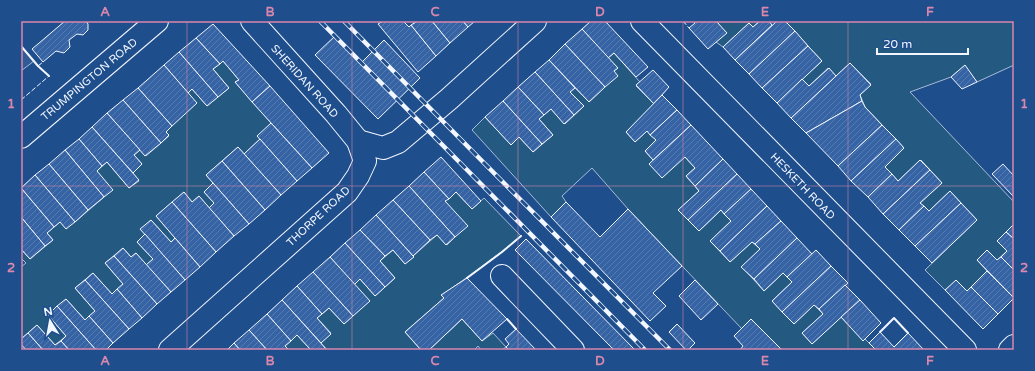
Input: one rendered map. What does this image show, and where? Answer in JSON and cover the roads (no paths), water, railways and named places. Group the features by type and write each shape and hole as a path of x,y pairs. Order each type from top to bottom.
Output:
{"street":[{"name":"TRUMPINGTON ROAD","path":"21,137 157,21"},
{"name":"SHERIDAN ROAD","path":"252,21 336,114 358,141"},
{"path":"358,141 384,148 398,142 449,99 535,21"},
{"name":"HESKETH ROAD","path":"642,21 965,350"},
{"name":"THORPE ROAD","path":"170,350 347,192 358,176 364,161 358,141"},
{"path":"502,276 573,350"},
{"path":"1010,350 1014,346"}],"railway":[{"path":"320,21 645,350"},
{"path":"344,21 670,350"}]}
